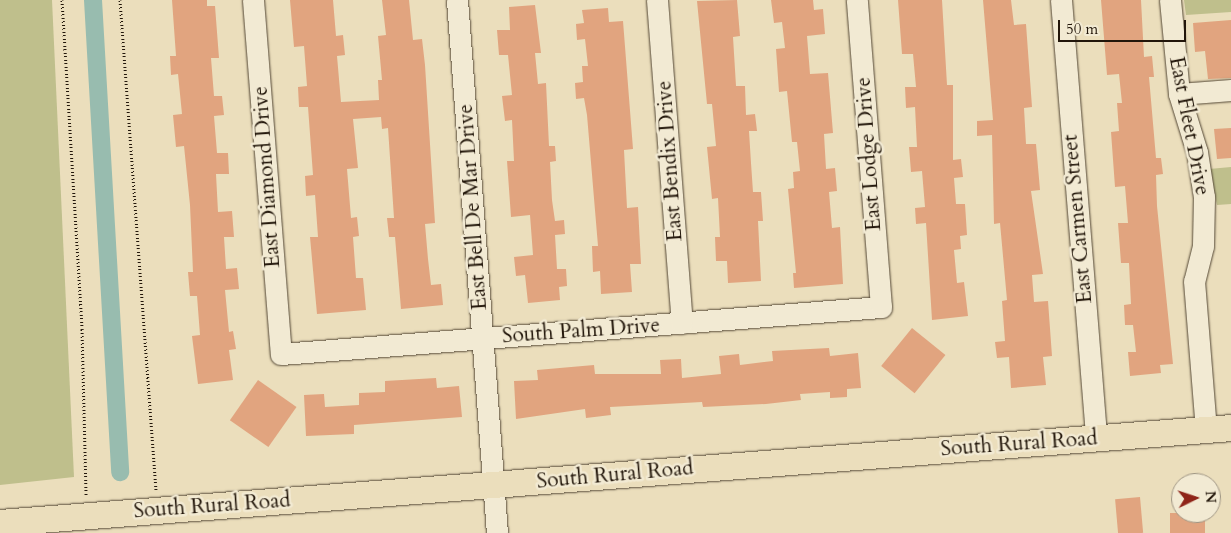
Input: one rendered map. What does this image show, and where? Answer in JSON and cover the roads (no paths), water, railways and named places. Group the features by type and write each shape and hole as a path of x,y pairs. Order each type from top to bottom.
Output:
{"main road":[{"name":"South Rural Road","path":"16,526 92,515 1219,429"}],"street":[{"name":"East Diamond Drive","path":"253,0 281,354"},
{"name":"East Bell De Mar Drive","path":"457,0 497,533"},
{"name":"East Bendix Drive","path":"657,0 682,323"},
{"name":"East Lodge Drive","path":"858,0 881,307"},
{"name":"East Carmen Street","path":"1061,0 1096,438"},
{"name":"East Fleet Drive","path":"1170,0 1179,94 1197,152 1204,197 1204,246 1194,282 1219,429"},
{"path":"1179,94 1231,90"},
{"name":"South Palm Drive","path":"281,354 881,307"}],"waterway":[{"path":"93,0 120,472"}]}
